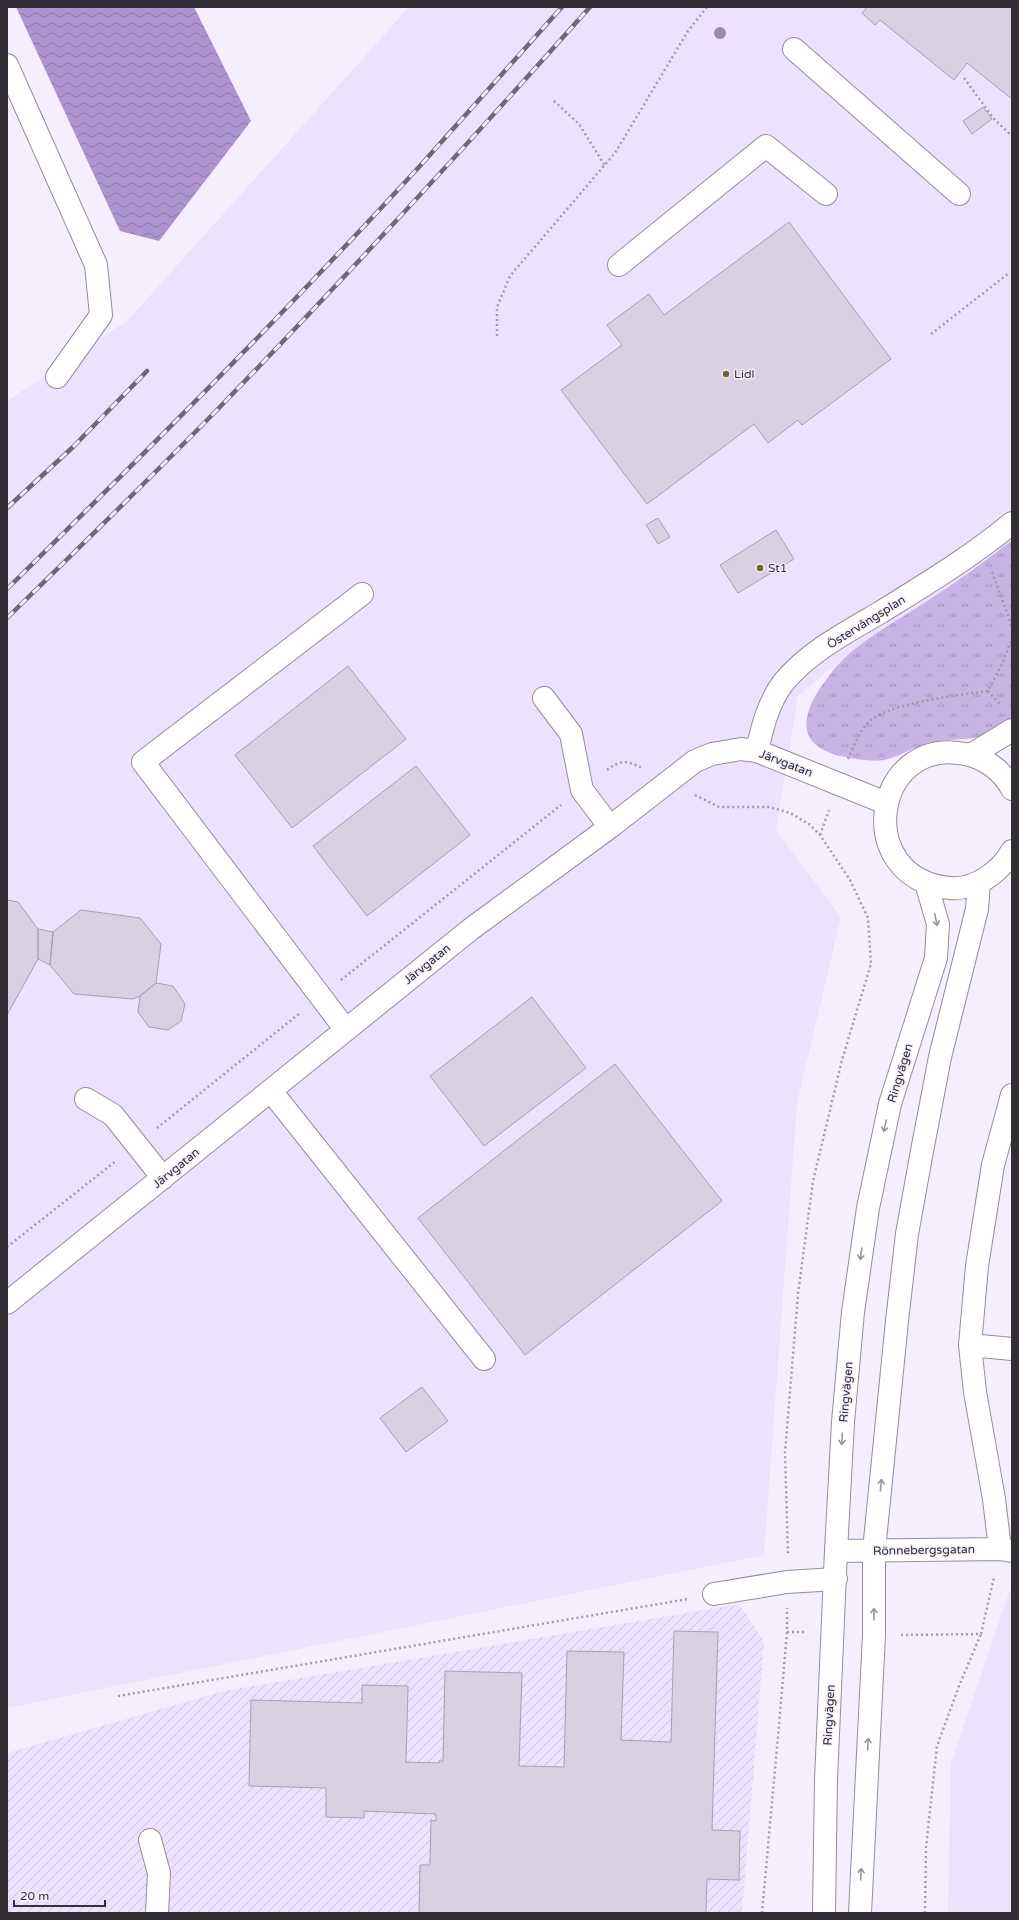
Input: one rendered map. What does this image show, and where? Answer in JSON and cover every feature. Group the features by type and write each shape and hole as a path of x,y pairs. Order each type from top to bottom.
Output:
{"main road":[{"path":"794,49 959,194"},
{"path":"7,65 96,265 101,315 57,377"},
{"path":"619,265 766,146 826,194"},
{"name":"Östervångsplan","path":"757,751 763,724 773,701 783,684 797,669 849,631 983,547 1012,523"},
{"path":"346,1030 143,762 362,594"},
{"path":"544,698 571,734 582,790 610,827"},
{"path":"971,755 1012,730"},
{"name":"Järvgatan","path":"7,1303 272,1091 471,929 610,827 695,761 712,754 741,749 757,751 886,803"},
{"path":"1012,789 1006,778 990,764 971,755 947,752 935,754 919,761 904,772 896,781 886,803 885,830 895,856 903,867 926,883 953,888 979,882 998,870 1012,851"},
{"path":"860,1913 874,1635 874,1550 907,1234 940,1057 977,909 979,882"},
{"name":"Ringvägen","path":"824,1913 826,1780 836,1579 836,1551 843,1422 853,1312 868,1208 890,1104 936,958 938,924 926,883"},
{"path":"272,1091 484,1359"},
{"path":"1006,1550 975,1392 970,1345 977,1266 992,1165 1012,1095"},
{"path":"86,1099 113,1115 163,1178"},
{"path":"970,1345 1012,1349"},
{"name":"Rönnebergsgatan","path":"836,1551 1006,1550"},
{"path":"714,1594 787,1582 836,1579"},
{"path":"150,1840 159,1873 157,1913"}],"path":[{"path":"497,336 497,307 510,276 605,166 688,31 707,7"},
{"path":"964,78 994,119 1012,136"},
{"path":"554,101 579,124 605,166"},
{"path":"931,334 1009,273"},
{"path":"983,547 1012,626"},
{"path":"848,759 865,725 878,715 923,701 988,690 1012,638"},
{"path":"692,794 720,807 770,807 790,814 809,824 820,835 850,880 868,918 871,964 842,1060 813,1181 798,1294 785,1453 787,1632 762,1913"},
{"path":"820,835 829,810"},
{"path":"925,1913 926,1847 937,1746 959,1686 981,1634 1006,1550"},
{"path":"118,1696 714,1594"},
{"path":"787,1632 833,1633"},
{"path":"874,1635 981,1634"}],"shaded area":[{"path":"409,7 1012,7 1012,540 940,593 860,645 798,696 776,830 841,917 797,1103 764,1555 7,1708 7,401 128,320"},
{"path":"1011,1587 1012,1913 948,1913 951,1763"},
{"path":"739,1604 764,1642 742,1913 7,1913 7,1753 224,1691"}],"green space":[{"path":"1012,540 1012,720 984,736 932,742 879,761 845,757 828,752 816,745 809,736 806,726 808,714 812,702 819,690 837,666 848,655 871,637 956,582"}],"water":[{"path":"16,7 194,7 251,121 159,241 120,231"}],"building":[{"path":"867,7 1012,7 1012,99 967,63 954,80 880,20 875,25 862,13"},
{"path":"983,107 992,119 972,134 963,121"},
{"name":"Lidl","path":"789,222 891,359 802,425 798,420 768,443 754,424 647,504 561,390 622,345 607,325 649,294 664,315"},
{"path":"658,518 670,537 658,544 646,525"},
{"path":"776,530 794,559 738,593 720,565"},
{"path":"348,666 406,739 292,828 235,755"},
{"path":"416,766 470,835 367,916 313,846"},
{"path":"7,900 18,902 38,929 38,959 7,1015"},
{"path":"81,910 140,918 161,944 156,983 140,996 133,999 74,994 50,965 53,932"},
{"path":"38,929 53,932 50,965 38,959"},
{"path":"156,983 173,986 185,1004 181,1021 168,1030 149,1027 138,1012 140,996"},
{"path":"532,997 586,1068 484,1146 430,1076"},
{"path":"615,1064 722,1201 525,1355 418,1218"},
{"path":"422,1387 448,1421 406,1452 380,1418"},
{"path":"674,1631 718,1632 712,1830 740,1831 739,1880 707,1879 706,1913 419,1913 420,1865 430,1865 431,1820 436,1821 436,1814 364,1811 364,1818 326,1817 326,1788 249,1786 251,1700 362,1703 362,1685 408,1686 406,1762 439,1763 439,1761 443,1761 445,1671 522,1673 519,1766 564,1767 567,1651 624,1652 621,1740 671,1742"}],"railway":[{"path":"7,589 164,433 318,275 419,167 562,7"},
{"path":"7,618 218,409 313,310 499,109 590,7"},
{"path":"7,508 73,447 147,371"}],"place":[{"name":"Lidl","path":"726,374"},
{"name":"St1","path":"760,568"}]}
